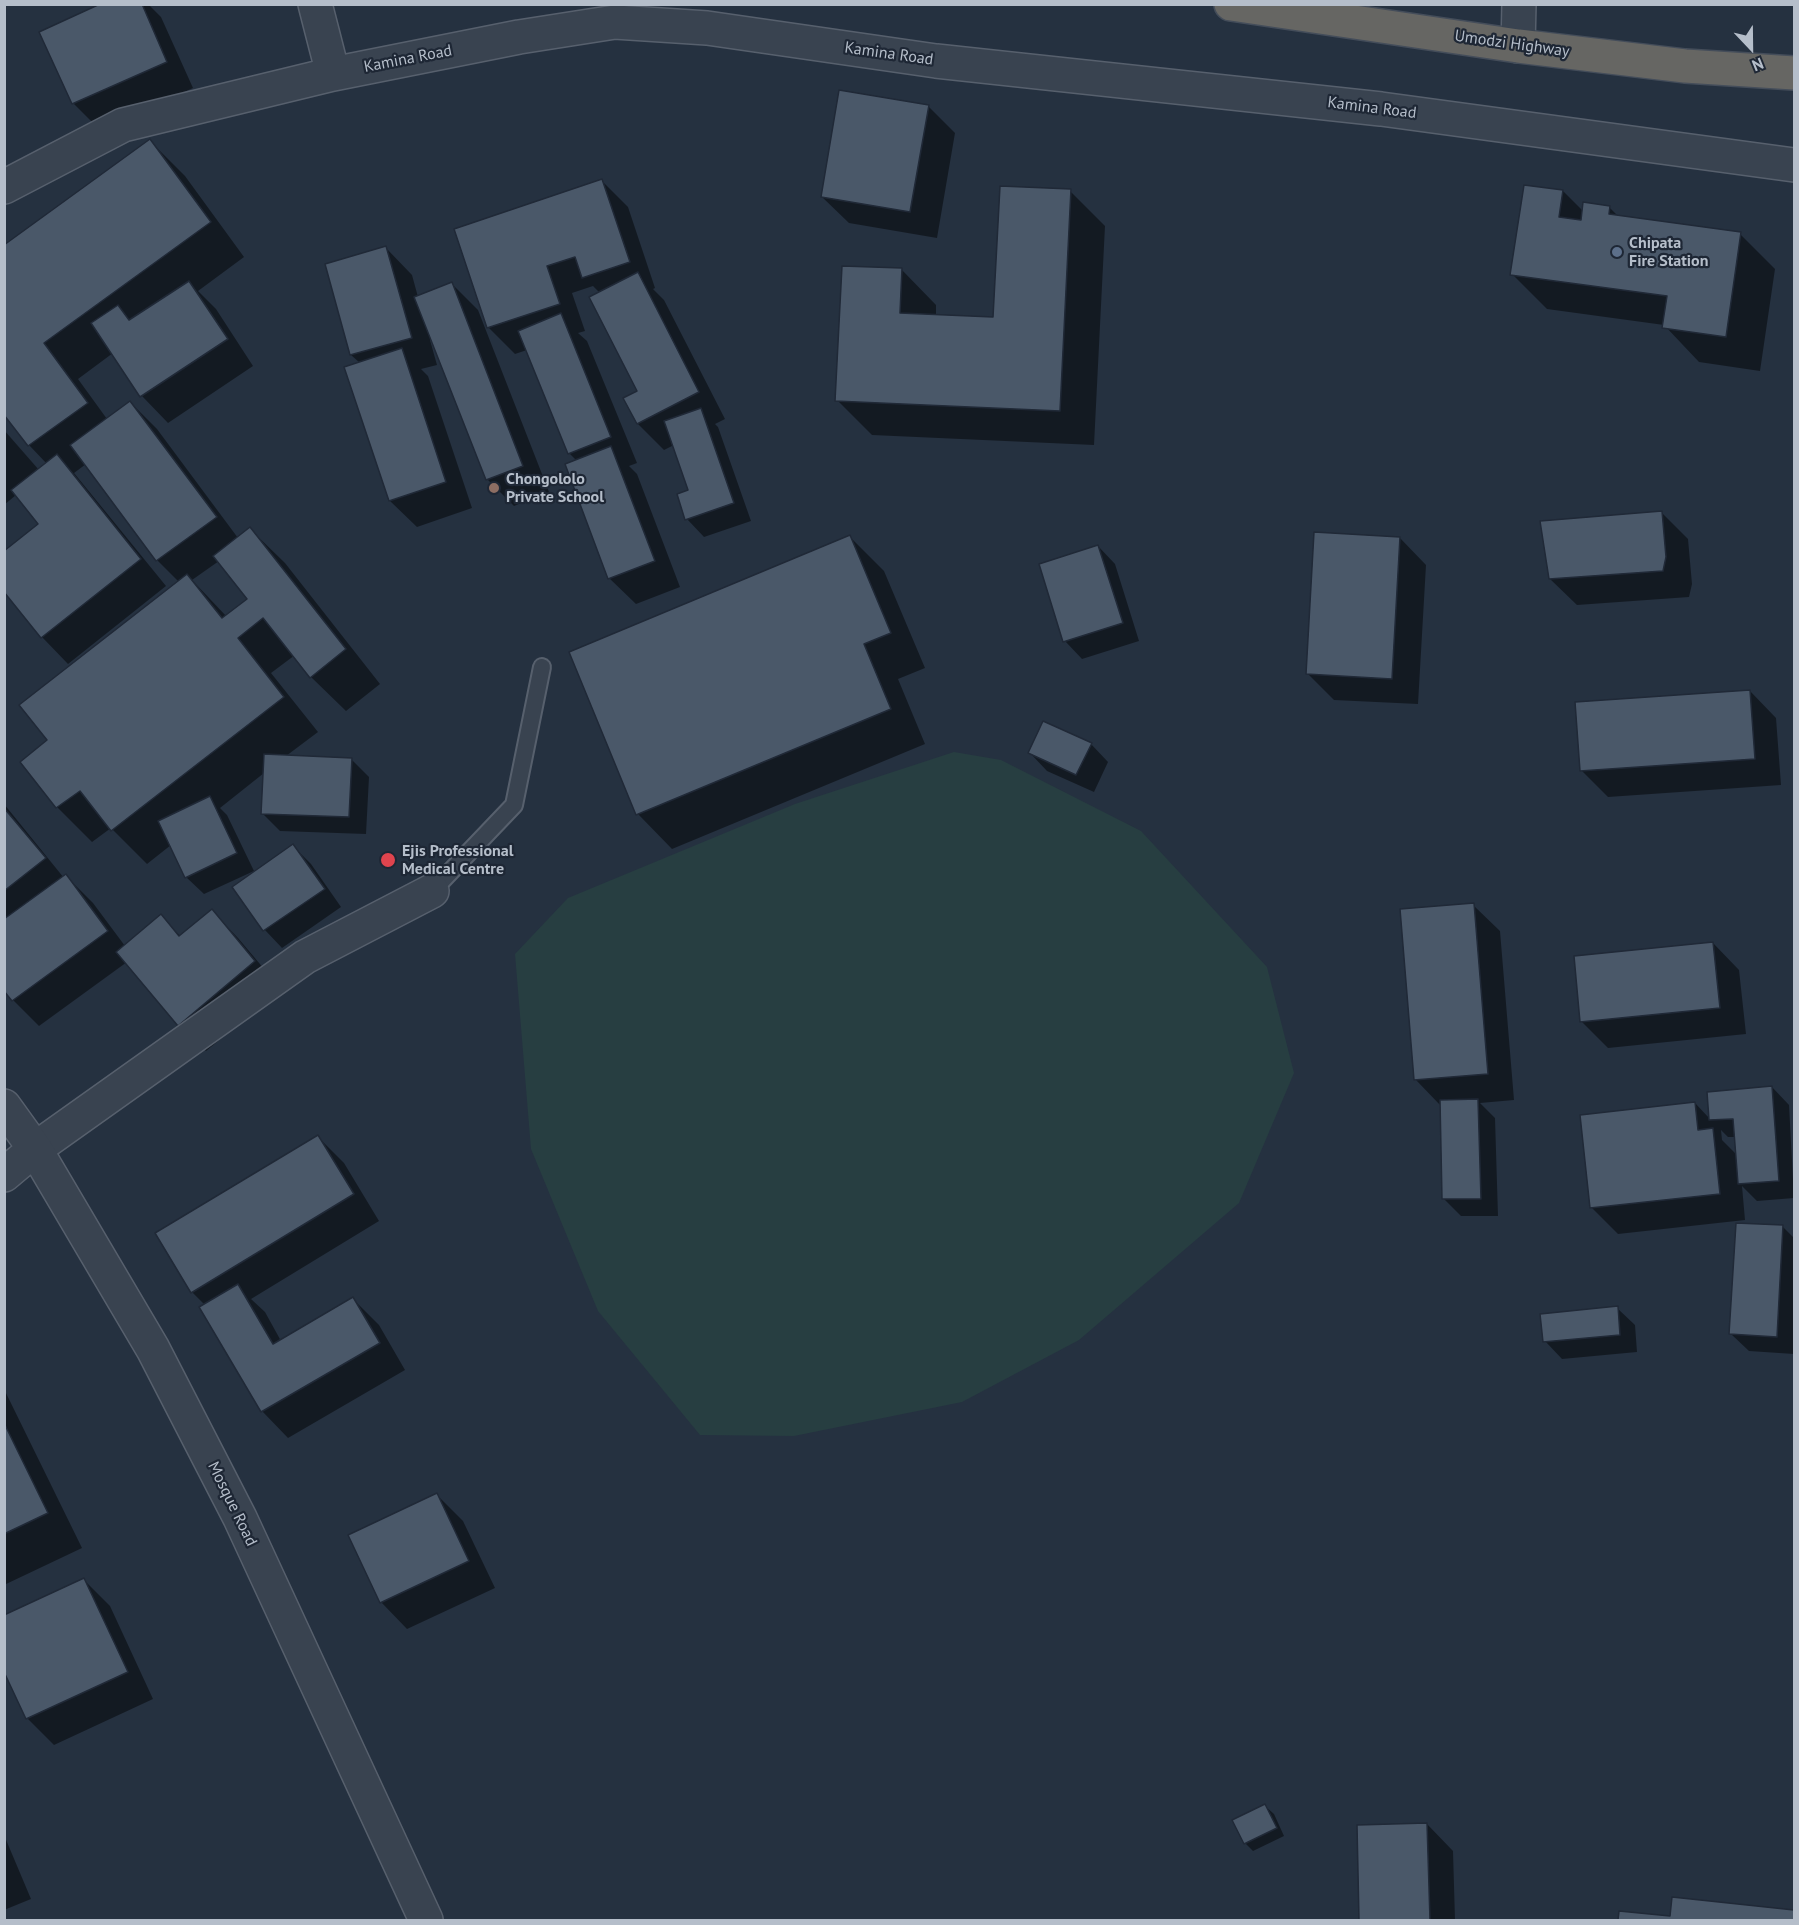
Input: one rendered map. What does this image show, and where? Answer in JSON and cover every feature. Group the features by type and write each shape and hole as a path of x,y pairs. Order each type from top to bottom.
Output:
{"highway":[{"name":"Umodzi Highway","path":"1231,4 1518,46 1685,66 1794,73"}],"street":[{"path":"315,4 333,74"},
{"path":"1518,46 1520,4"},
{"name":"Kamina Road","path":"4,187 123,125 333,74 519,37 615,22 706,28 936,61 1381,109 1794,165"},
{"path":"4,1175 35,1149 304,957 432,891"},
{"name":"Mosque Road","path":"4,1106 35,1149 153,1349 234,1507 426,1920"}],"lane":[{"path":"432,891 514,805 542,667"}],"green space":[{"path":"954,752 1001,760 1141,831 1267,967 1294,1073 1239,1203 1079,1340 962,1402 794,1436 700,1435 598,1311 531,1149 515,954 568,898 795,804"}],"building":[{"path":"100,4 142,4 167,62 72,104 39,32"},
{"path":"839,90 929,105 910,212 821,197"},
{"path":"150,139 211,222 44,343 88,403 28,446 4,415 4,245"},
{"path":"602,179 630,262 582,278 575,257 547,266 560,304 487,328 454,229"},
{"path":"1524,185 1563,190 1559,217 1581,220 1583,202 1610,206 1609,214 1741,232 1726,337 1662,328 1667,296 1510,275"},
{"path":"1000,186 1071,189 1060,411 835,401 842,266 902,268 900,313 993,317"},
{"path":"386,246 412,338 350,355 325,264"},
{"path":"638,272 699,392 637,424 623,398 637,391 589,297"},
{"path":"189,281 228,339 140,397 91,323 118,305 129,320"},
{"path":"452,282 523,466 486,480 414,297"},
{"path":"561,313 611,437 568,454 518,331"},
{"path":"402,348 446,482 389,501 344,367"},
{"path":"130,401 217,517 156,561 70,445"},
{"path":"701,408 734,503 685,520 677,494 688,490 664,421"},
{"path":"611,446 655,561 608,579 565,464"},
{"path":"57,454 141,559 41,638 4,592 4,551 38,524 11,490"},
{"path":"1662,511 1666,557 1663,571 1549,579 1540,521"},
{"path":"250,527 346,649 310,678 263,618 238,638 284,697 111,831 80,791 56,808 20,762 47,740 19,705 187,574 222,618 247,599 213,556"},
{"path":"1314,532 1400,537 1392,679 1306,674"},
{"path":"850,535 891,633 864,644 891,709 636,815 569,652"},
{"path":"1098,545 1123,623 1063,642 1039,564"},
{"path":"1750,690 1755,759 1580,771 1575,702"},
{"path":"1043,721 1092,743 1076,775 1028,753"},
{"path":"264,754 352,758 349,817 261,814"},
{"path":"210,796 237,853 185,878 158,821"},
{"path":"4,808 46,858 4,891"},
{"path":"293,844 325,889 263,931 232,887"},
{"path":"66,874 108,931 12,1001 4,991 4,919"},
{"path":"1474,903 1488,1074 1414,1080 1400,909"},
{"path":"212,909 255,961 178,1026 116,952 161,914 179,936"},
{"path":"1713,942 1720,1008 1580,1022 1574,956"},
{"path":"1772,1086 1779,1181 1738,1184 1733,1119 1709,1120 1707,1092"},
{"path":"1478,1099 1481,1199 1442,1199 1440,1100"},
{"path":"1695,1102 1698,1130 1713,1128 1720,1194 1590,1208 1580,1115"},
{"path":"318,1135 354,1194 191,1293 155,1233"},
{"path":"1736,1223 1783,1225 1777,1337 1729,1334"},
{"path":"238,1284 273,1344 353,1297 380,1343 261,1412 199,1307"},
{"path":"1618,1306 1620,1335 1543,1342 1540,1314"},
{"path":"4,1423 48,1513 4,1534"},
{"path":"437,1493 469,1561 380,1603 348,1535"},
{"path":"84,1578 128,1672 26,1719 4,1672 4,1615"},
{"path":"1265,1804 1277,1828 1244,1844 1232,1820"},
{"path":"1427,1823 1430,1920 1359,1920 1357,1825"},
{"path":"1672,1897 1794,1910 1794,1920 1618,1920 1619,1911 1670,1916"}],"place":[{"name":"Chipata Fire Station","path":"1617,252"},
{"name":"Chongololo Private School","path":"494,488"},
{"name":"Ejis Professional Medical Centre","path":"388,860"}]}
